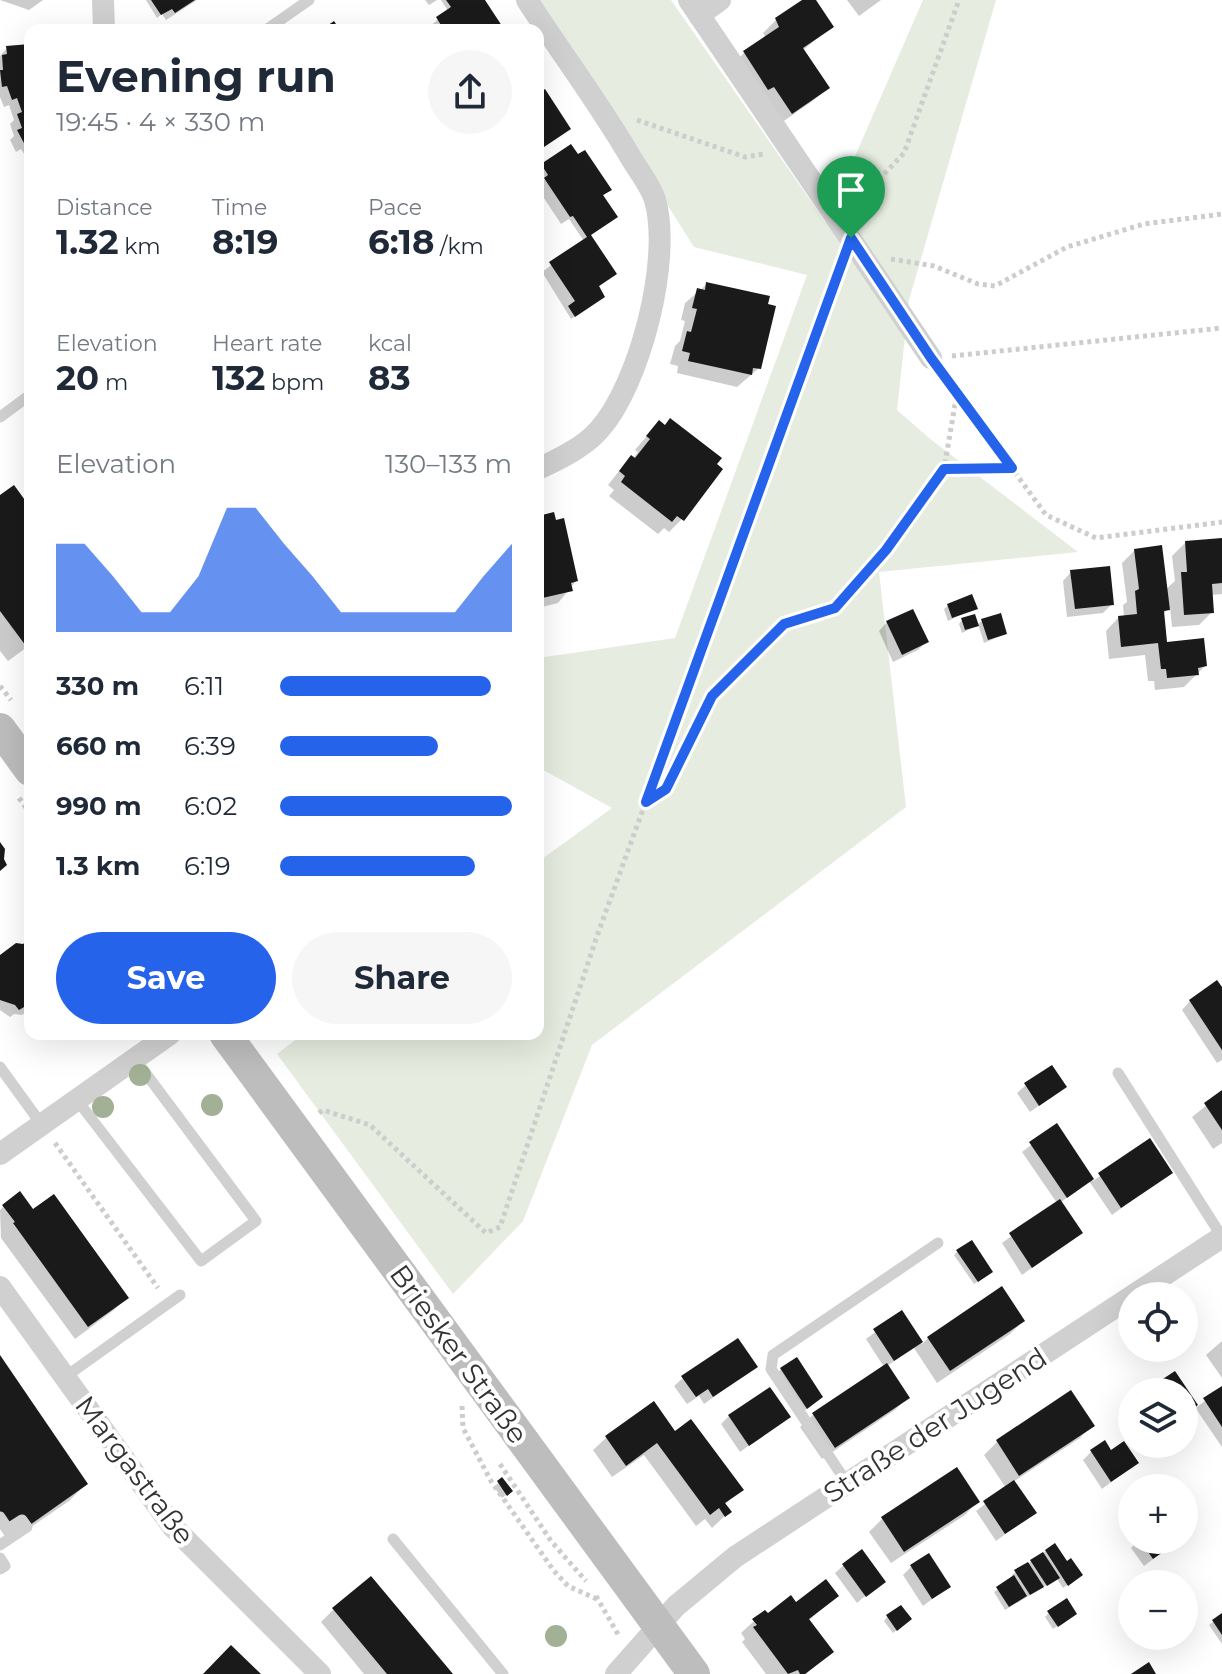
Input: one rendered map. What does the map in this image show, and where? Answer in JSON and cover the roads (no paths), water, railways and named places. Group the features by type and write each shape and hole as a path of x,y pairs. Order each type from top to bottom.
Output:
{"main road":[{"path":"0,729 24,762"},
{"name":"Briesker Straße","path":"233,1040 694,1674"}],"street":[{"path":"103,0 104,24"},
{"path":"527,0 536,24"},
{"path":"720,0 694,7 931,358"},
{"path":"544,466 568,455 599,431 613,409 639,355 651,313 660,259 655,199 613,127 546,48"},
{"path":"0,1154 162,1040"},
{"name":"Straße der Jugend","path":"616,1674 676,1606 735,1557 1222,1237"},
{"name":"Margastraße","path":"0,1287 173,1527 320,1674"}],"lane":[{"path":"275,24 309,0"},
{"path":"0,417 24,399"},
{"path":"77,1100 201,1261 256,1221 135,1059"},
{"path":"0,1067 42,1126"},
{"path":"1118,1073 1222,1237"},
{"path":"847,1483 771,1369 773,1355 938,1243"},
{"path":"65,1377 180,1295"},
{"path":"0,1517 8,1529 22,1520 27,1527 0,1545"},
{"path":"393,1539 503,1674"},
{"path":"0,1558 5,1566 0,1569"}]}
